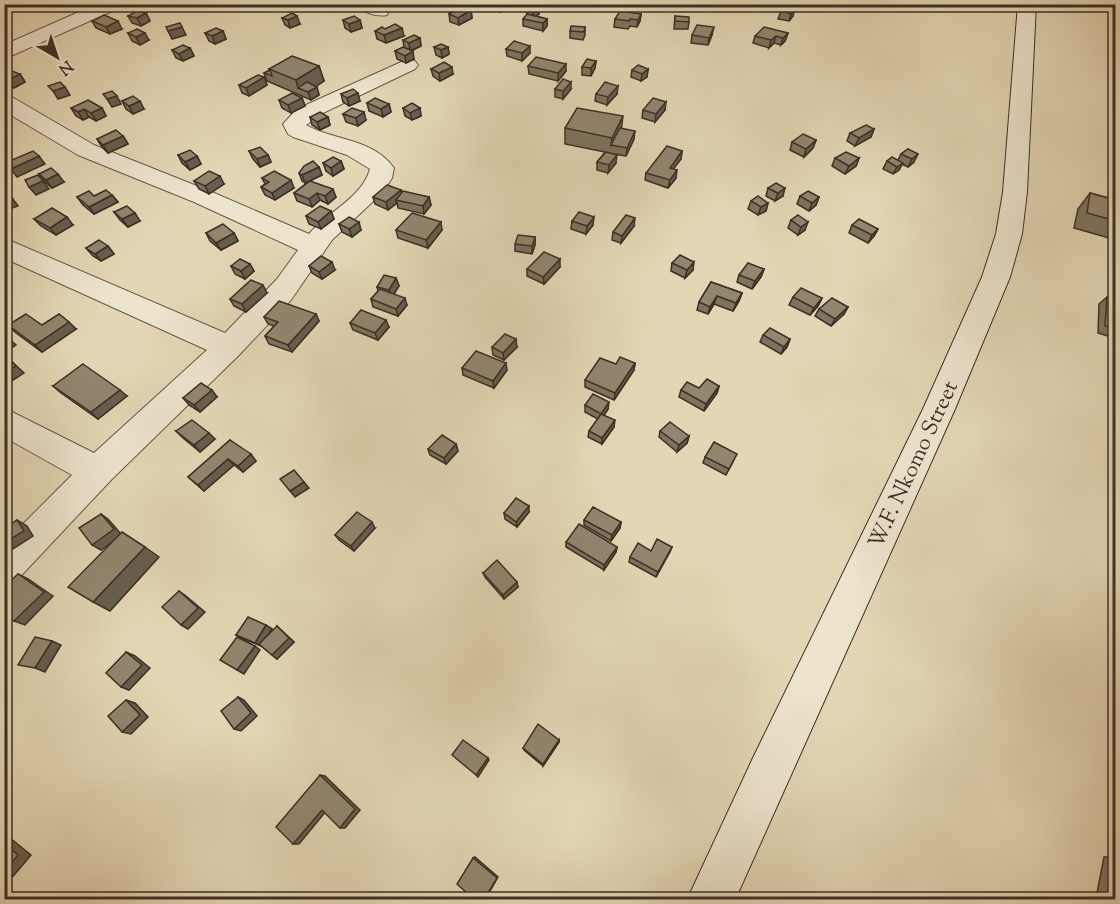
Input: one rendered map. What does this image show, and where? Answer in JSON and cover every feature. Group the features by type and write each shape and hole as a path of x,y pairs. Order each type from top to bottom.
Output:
{"street":[{"path":"4,53 113,4"},
{"name":"W.F. Nkomo Street","path":"711,900 772,764 939,410 996,277 1009,234 1015,192 1027,4"},
{"path":"4,568 98,472 284,291 300,271 313,246 324,233 374,188 381,178 382,168 376,161 301,132 294,124 311,112 386,79 408,65"},
{"path":"4,102 86,150 203,197 313,246"},
{"path":"4,247 229,347"},
{"path":"4,421 98,472"}],"building":[{"path":"454,4 471,10 458,18 449,14 456,10 449,7"},
{"path":"532,5 539,7 533,11 526,9"},
{"path":"785,6 795,9 791,14 781,11"},
{"path":"137,11 146,13 137,18 128,16"},
{"path":"620,11 641,14 638,20 615,19"},
{"path":"292,13 297,16 288,20 282,18"},
{"path":"527,14 547,19 543,23 523,19"},
{"path":"104,15 118,21 106,27 92,21"},
{"path":"354,16 360,20 349,24 343,20"},
{"path":"675,16 689,17 689,22 675,21"},
{"path":"180,23 182,27 168,31 166,27"},
{"path":"395,24 402,28 384,35 375,31 382,27 385,29"},
{"path":"697,25 714,27 709,38 692,35"},
{"path":"571,26 585,27 584,32 570,31"},
{"path":"764,27 788,33 783,38 776,36 771,40 755,36"},
{"path":"216,28 223,31 212,36 205,33"},
{"path":"137,29 145,33 136,37 128,33"},
{"path":"414,35 420,38 409,43 403,40"},
{"path":"514,41 530,46 522,53 506,49"},
{"path":"441,44 448,47 441,50 434,47"},
{"path":"183,45 190,48 179,54 172,50"},
{"path":"403,47 413,51 405,56 395,51"},
{"path":"292,56 319,66 296,80 269,69"},
{"path":"536,57 566,64 558,73 528,66"},
{"path":"587,59 596,61 591,68 582,67"},
{"path":"444,62 452,67 439,73 431,69"},
{"path":"638,65 648,69 642,74 632,70"},
{"path":"9,70 20,74 8,80 4,79 4,73"},
{"path":"258,75 264,77 246,88 239,85"},
{"path":"563,79 571,82 563,91 555,89"},
{"path":"60,82 65,87 53,91 48,86"},
{"path":"307,82 317,87 308,92 298,88"},
{"path":"605,82 618,86 608,97 596,94"},
{"path":"353,89 358,93 347,98 341,94"},
{"path":"112,91 117,96 107,99 103,94"},
{"path":"292,93 302,98 288,105 279,100"},
{"path":"133,96 140,101 129,106 122,101"},
{"path":"375,98 389,104 381,109 367,103"},
{"path":"653,98 666,102 656,114 643,110"},
{"path":"88,100 102,108 91,113 84,109 78,112 71,108"},
{"path":"412,103 420,108 410,113 403,108"},
{"path":"352,108 364,112 356,118 343,114"},
{"path":"577,108 623,116 612,138 565,128"},
{"path":"320,112 328,117 317,122 310,117"},
{"path":"866,125 874,129 859,138 850,133"},
{"path":"620,128 635,131 627,148 611,145"},
{"path":"116,130 123,136 103,145 97,139"},
{"path":"803,134 816,140 806,149 792,142"},
{"path":"667,146 682,151 670,168 677,170 670,180 646,173"},
{"path":"260,147 268,155 257,159 249,151"},
{"path":"908,149 918,154 912,159 901,154"},
{"path":"190,150 197,156 185,162 178,155"},
{"path":"33,151 39,156 11,169 5,163"},
{"path":"606,152 617,155 609,165 597,162"},
{"path":"846,152 859,158 849,166 835,158"},
{"path":"333,157 341,161 331,168 323,163"},
{"path":"892,157 903,163 897,167 887,161"},
{"path":"313,161 319,167 302,175 299,173 304,166"},
{"path":"51,168 58,174 46,180 39,174"},
{"path":"209,171 220,176 205,186 194,181"},
{"path":"274,171 291,180 272,193 261,187 269,182 262,178"},
{"path":"38,175 43,181 29,187 25,180"},
{"path":"310,181 333,189 325,196 317,193 309,199 294,193"},
{"path":"776,183 785,188 778,193 768,188"},
{"path":"387,185 401,190 386,202 373,197"},
{"path":"106,190 112,195 89,207 77,197 89,191 94,196"},
{"path":"7,191 11,198 4,200 4,192"},
{"path":"403,191 429,197 423,206 396,200"},
{"path":"808,191 819,197 812,203 800,196"},
{"path":"1090,193 1116,200 1116,221 1087,213"},
{"path":"758,196 768,203 761,207 751,201"},
{"path":"127,206 135,213 122,219 114,212"},
{"path":"320,206 331,211 318,222 306,216"},
{"path":"52,208 67,217 50,228 34,219"},
{"path":"579,212 594,217 587,226 572,221"},
{"path":"412,213 441,222 426,240 396,230"},
{"path":"626,215 635,218 622,236 613,232"},
{"path":"798,215 808,222 801,227 791,220"},
{"path":"349,217 359,222 349,229 339,224"},
{"path":"859,219 878,229 872,235 852,225"},
{"path":"223,224 234,233 216,243 206,233"},
{"path":"518,235 535,237 532,246 515,244"},
{"path":"99,240 108,246 95,254 86,248"},
{"path":"544,252 560,259 543,277 527,269"},
{"path":"680,255 694,262 687,270 672,263"},
{"path":"321,256 332,262 319,272 309,266"},
{"path":"240,259 250,264 241,271 231,266"},
{"path":"748,263 764,269 755,281 739,275"},
{"path":"384,275 396,278 389,290 377,287"},
{"path":"251,280 263,285 242,304 230,299"},
{"path":"711,282 742,293 736,303 717,296 710,307 699,302"},
{"path":"801,288 822,298 814,308 793,297"},
{"path":"380,289 405,298 396,309 371,299"},
{"path":"1107,297 1116,299 1116,329 1105,326"},
{"path":"832,298 848,307 835,319 819,309"},
{"path":"279,301 316,314 288,345 265,336 278,322 264,317"},
{"path":"361,310 386,320 375,333 350,323"},
{"path":"26,314 42,325 59,314 69,322 35,345 8,325"},
{"path":"770,328 790,339 784,347 763,335"},
{"path":"505,334 516,339 503,353 492,347"},
{"path":"476,351 506,363 493,381 462,368"},
{"path":"7,357 16,366 4,373 4,358"},
{"path":"620,357 635,363 615,393 585,380 600,358 616,364"},
{"path":"83,364 120,390 91,412 53,386"},
{"path":"707,379 719,386 706,404 681,390 687,382 699,388"},
{"path":"201,383 212,390 194,405 183,398"},
{"path":"593,394 609,402 601,414 585,405"},
{"path":"601,414 615,420 602,438 589,431"},
{"path":"192,420 209,433 194,445 176,431"},
{"path":"670,422 689,436 679,445 660,431"},
{"path":"442,435 456,444 444,458 428,449"},
{"path":"230,440 251,454 238,466 228,459 198,485 188,477"},
{"path":"714,442 737,454 729,469 705,457"},
{"path":"294,470 304,482 290,491 280,479"},
{"path":"516,498 529,506 516,522 504,513"},
{"path":"593,507 621,522 612,535 584,520"},
{"path":"357,512 372,522 351,546 335,535"},
{"path":"101,514 114,529 92,545 79,528"},
{"path":"17,520 24,531 4,543 4,528"},
{"path":"579,524 617,547 604,565 566,542"},
{"path":"122,532 145,547 93,602 68,587"},
{"path":"657,539 672,547 658,572 630,557 638,543 651,551"},
{"path":"497,560 517,582 503,595 483,573"},
{"path":"18,574 44,592 14,621 4,614 4,587"},
{"path":"179,591 198,608 181,625 162,607"},
{"path":"248,617 266,625 255,643 236,635"},
{"path":"277,626 289,638 272,655 259,644"},
{"path":"35,637 52,641 35,668 18,665"},
{"path":"237,637 255,646 237,670 220,660"},
{"path":"126,652 142,665 121,687 106,673"},
{"path":"238,697 251,713 234,729 221,711"},
{"path":"126,700 140,715 122,732 108,716"},
{"path":"538,724 559,740 543,764 523,748"},
{"path":"463,740 488,758 476,775 452,755"},
{"path":"320,775 355,809 340,828 322,810 293,844 276,827"},
{"path":"4,843 18,855 4,872"},
{"path":"473,858 497,878 484,900 475,900 457,884"},
{"path":"1116,863 1116,900 1110,900 1109,899"}]}
